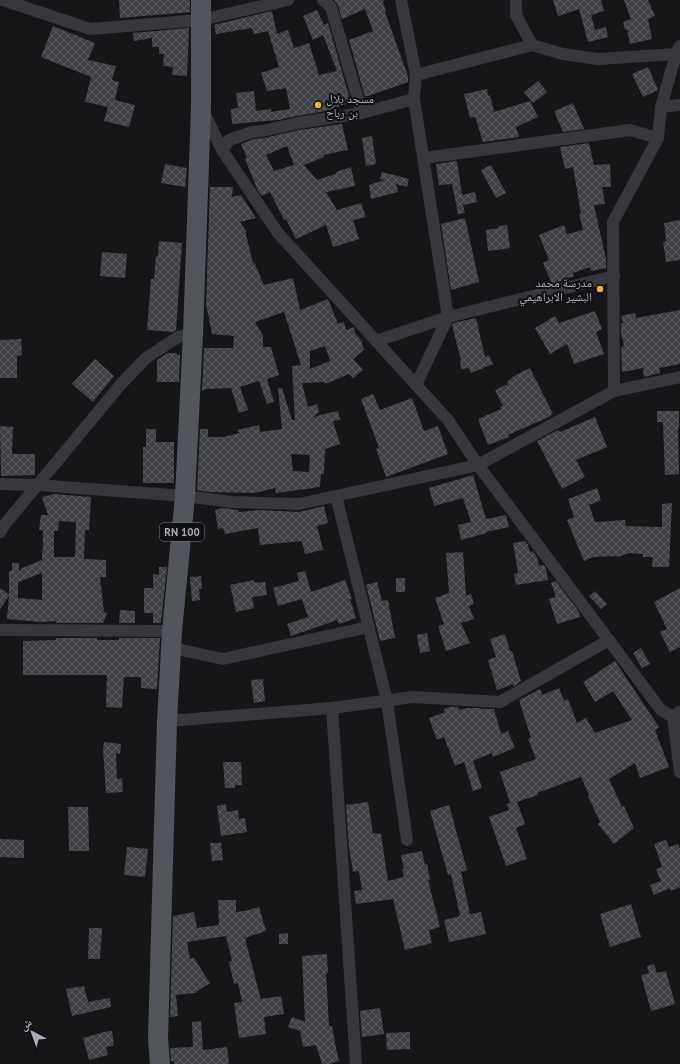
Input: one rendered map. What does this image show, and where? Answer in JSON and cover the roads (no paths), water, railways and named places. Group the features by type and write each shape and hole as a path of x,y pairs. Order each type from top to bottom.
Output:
{"main road":[{"name":"RN 100","path":"160,1064 158,1039 167,721 172,639 185,496 193,334 200,106 201,0"}],"street":[{"path":"3,0 90,29 201,20 288,0"},
{"path":"323,0 331,7 362,113"},
{"path":"401,0 416,75 414,99 448,317 416,385"},
{"path":"516,0 516,15 532,45"},
{"path":"416,75 532,45 563,54 598,59 678,50 661,107 658,138 613,222 614,391"},
{"path":"222,150 229,140 252,132 362,113 414,99"},
{"path":"661,107 680,105"},
{"path":"200,106 222,150 278,233 448,420 478,465 661,710 678,715 680,772"},
{"path":"424,158 630,130 658,138"},
{"path":"376,342 448,317 614,276"},
{"path":"0,532 122,383 146,358 178,337 193,334"},
{"path":"0,484 37,485 185,496 232,502 299,504 478,465 614,391 680,377"},
{"path":"336,496 387,701 407,840"},
{"path":"0,630 172,639 224,659 369,627"},
{"path":"167,721 332,708 413,697 500,702 609,640"},
{"path":"332,708 356,1064"}],"place":[{"name":"مسجد بلال بن رباح","path":"318,105"},
{"name":"مدرسة محمد البشير الابراهيمي","path":"600,289"}]}
